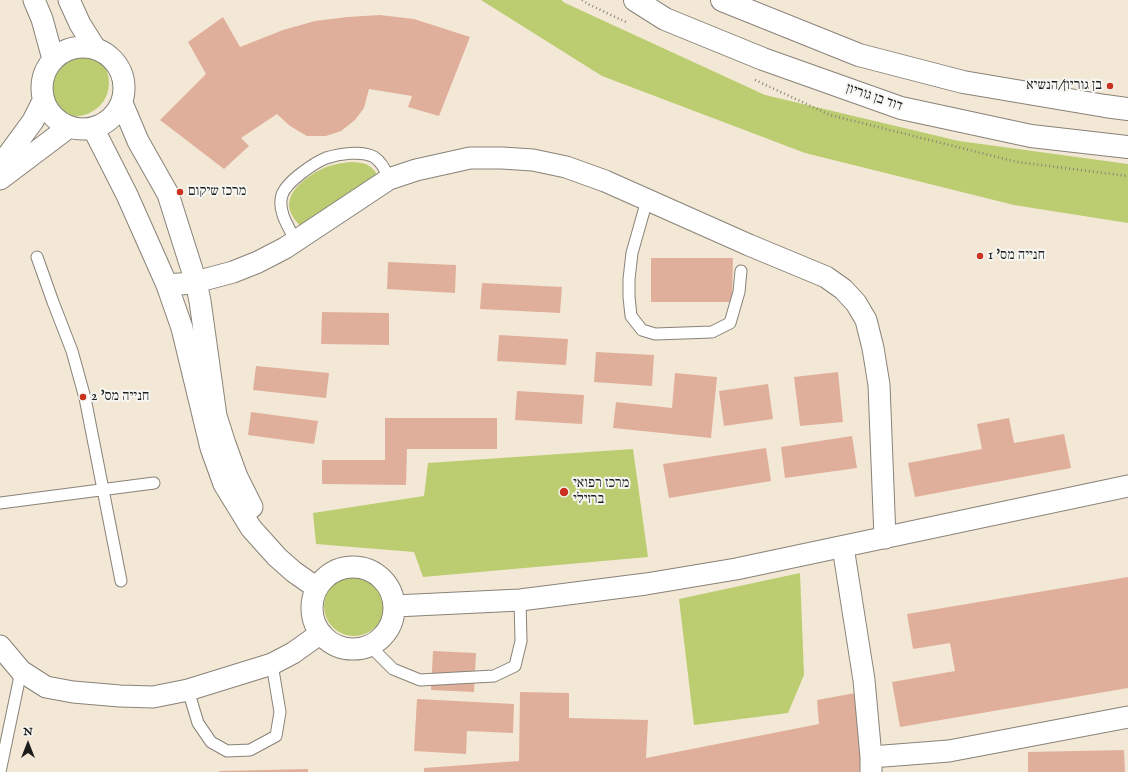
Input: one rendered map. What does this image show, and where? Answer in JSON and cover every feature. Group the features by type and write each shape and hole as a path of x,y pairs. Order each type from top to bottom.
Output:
{"main road":[{"name":"דוד בן גוריון","path":"635,0 665,19 763,59 901,108 1032,136 1128,147"},
{"path":"722,0 859,55 962,82 1128,109"}],"street":[{"path":"34,0 42,19 53,59"},
{"path":"69,0 80,24 95,48"},
{"path":"84,46 95,48 107,54 117,64 123,76 125,90 122,103 115,114 105,123 92,128 80,129 69,127 58,121 49,112 43,101 41,90 42,78 46,68 53,59 62,52 72,48 84,46"},
{"path":"0,166 33,121 43,101"},
{"path":"122,103 138,140 168,194 196,282 216,416 220,430 237,477 277,557"},
{"path":"0,179 69,127"},
{"path":"92,128 127,195 168,285 182,328 210,448 224,484 251,528 277,557 294,572 317,588"},
{"path":"168,285 196,282 233,272 258,262 286,248 389,180 416,170 470,158 510,158 533,160 566,167 605,182 749,245 826,276 843,289 856,303 866,320 873,348 879,385 885,538"},
{"path":"395,606 520,600 646,584 721,572 1128,486"},
{"path":"843,547 864,680 871,765 1128,717"},
{"path":"349,568 362,568 374,573 384,581 391,593 395,606 394,618 389,629 381,639 370,646 360,649 349,649 328,641 320,633 313,616 312,606 317,588 325,578 337,571 349,568"},
{"path":"0,646 21,671 46,687 73,692 153,697 188,690 272,664 293,652 320,633"}],"lane":[{"path":"296,241 281,211 282,195 290,182 307,169 325,159 343,154 359,153 374,157 384,167 389,180"},
{"path":"647,200 632,253 629,278 631,316 642,330 655,334 712,332 730,323 739,292 742,272"},
{"path":"37,257 74,358 85,398 121,581"},
{"path":"0,503 154,483"},
{"path":"370,646 393,669 420,680 494,676 515,666 521,641 520,600"},
{"path":"188,690 198,723 210,742 227,751 250,750 276,736 280,712 272,664"},
{"path":"0,772 21,671"}],"green space":[{"path":"481,0 561,0 765,95 959,141 1128,164 1128,223 1014,205 805,153 602,76"},
{"path":"76,50 88,53 99,60 106,71 109,83 106,95 99,106 88,113 76,116 64,113 53,106 46,95 43,83 46,71 53,60 64,53"},
{"path":"350,162 368,165 375,171 380,180 300,226 292,215 289,206 290,199 298,186 310,176 328,166"},
{"path":"633,449 648,557 423,577 414,552 316,544 313,513 424,496 428,463"},
{"path":"800,573 804,675 788,713 694,725 679,599"},
{"path":"348,576 360,576 371,581 379,589 384,600 382,618 371,631 360,636 348,636 337,631 329,623 324,612 324,600 329,589 337,581"}],"building":[{"path":"380,15 414,19 470,37 439,116 408,107 412,96 369,89 364,108 355,120 341,131 326,136 307,136 290,126 277,114 241,138 249,146 224,169 160,120 206,74 188,42 223,17 240,47 283,30 315,21"},
{"path":"651,258 733,258 732,302 651,302"},
{"path":"388,262 456,265 455,293 387,289"},
{"path":"482,283 562,287 560,313 480,309"},
{"path":"322,312 389,313 389,345 321,344"},
{"path":"499,335 568,339 566,365 497,361"},
{"path":"596,352 654,355 652,386 594,382"},
{"path":"256,366 329,373 326,398 253,390"},
{"path":"838,372 843,422 800,426 794,377"},
{"path":"675,373 717,377 711,438 613,428 616,402 672,408"},
{"path":"768,384 773,419 724,426 719,391"},
{"path":"517,391 584,395 582,424 515,420"},
{"path":"251,412 318,421 314,444 248,435"},
{"path":"385,418 497,418 497,449 407,449 406,485 322,484 322,460 385,460"},
{"path":"1009,418 1014,443 1064,434 1071,468 915,497 908,463 982,449 977,424"},
{"path":"852,436 857,468 785,478 781,447"},
{"path":"766,448 771,481 669,498 663,464"},
{"path":"1128,577 1128,688 900,727 892,682 955,671 950,643 913,649 907,614"},
{"path":"433,651 476,653 474,692 431,690"},
{"path":"520,692 569,693 569,718 648,720 646,758 819,724 817,700 861,692 868,770 858,772 424,772 424,768 519,761"},
{"path":"417,699 514,704 513,733 467,731 466,754 414,751"},
{"path":"1124,750 1125,772 1028,772 1028,752"},
{"path":"308,769 308,772 219,772 219,771"}],"place":[{"name":"בן גוריון/הנשיא","path":"1110,86"},
{"name":"מרכז שיקום","path":"180,192"},
{"name":"חנייה מס' 1","path":"980,256"},
{"name":"חנייה מס' 2","path":"83,397"},
{"name":"מרכז רפואי ברזילי","path":"564,492"}]}
